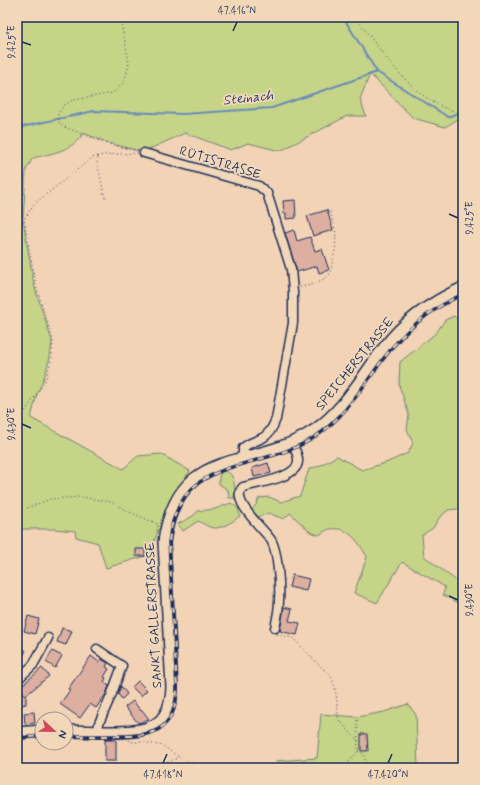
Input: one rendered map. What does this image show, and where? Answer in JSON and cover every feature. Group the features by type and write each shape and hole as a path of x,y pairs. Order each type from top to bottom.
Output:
{"main road":[{"name":"SPEICHERSTRASSE","path":"170,512 181,493 202,473 219,465 292,443 316,430 334,415 350,396 384,347 401,328 425,309 463,288"},
{"name":"SANKT GALLERSTRASSE","path":"74,731 128,732 146,729 158,723 167,712 170,704 172,687 164,542 166,525 170,512"},
{"path":"17,734 34,732"}],"street":[{"name":"RÜTISTRASSE","path":"144,153 259,186 267,193 291,269 294,292 293,323 276,419 268,434 262,439 247,444 243,448 243,458"},
{"path":"275,628 279,601 274,546 269,536 249,513 240,497 240,492 243,487 282,477 293,472 297,467 298,460 292,443"},
{"path":"17,680 33,664 48,638"},
{"path":"97,649 122,666 99,723 98,732"}],"path":[{"path":"120,17 129,62 124,82 113,93 73,100 64,105 58,114 59,122 62,126 86,136 108,144 144,153"},
{"path":"355,17 395,68 422,95 442,107 463,113"},
{"path":"17,420 37,394 46,378 52,357 54,340 36,286 24,220 33,205 92,158 103,155 144,153"},
{"path":"98,157 97,162 105,198"},
{"path":"294,292 302,286 311,285 324,279 330,274 335,252 336,233 330,212"},
{"path":"27,508 51,499 82,497 112,502 127,511 158,524 157,531"},
{"path":"275,628 275,634 293,638 323,670 328,671 332,677 337,700 338,719 359,742"},
{"path":"344,768 358,751 359,742 357,718"},
{"path":"128,732 130,742 149,743 163,746 179,757 202,768"},
{"path":"358,751 364,754 367,768"},
{"path":"157,768 179,757"}],"green space":[{"path":"17,17 463,17 463,116 445,127 413,118 370,74 360,99 366,116 347,116 280,151 248,143 231,150 185,133 143,152 109,143 83,133 74,144 68,147 54,153 33,158 26,170 23,220 34,285 52,341 50,357 44,378 37,394 31,418 123,469 138,456 161,454 190,471 170,500 149,555 106,568 98,543 76,537 75,531 54,529 17,529"},
{"path":"454,316 463,324 463,394 461,394 463,398 463,506 457,509 448,510 439,518 433,528 422,535 424,556 463,586 463,605 443,595 445,587 402,562 377,603 354,593 367,557 361,547 348,533 343,530 331,529 326,530 319,535 310,532 290,513 284,519 268,513 259,517 251,510 256,505 259,498 269,497 281,502 300,496 309,469 319,466 337,456 362,470 388,462 408,453 413,443 407,429 409,415 399,385 400,362 436,333 445,320"},
{"path":"222,471 230,474 234,480 234,498 229,498 228,490 219,484 219,477"},
{"path":"231,503 238,508 240,516 224,526 213,528 198,521 183,531 178,524 193,516 198,511 215,509"},
{"path":"408,704 416,715 418,768 277,768 276,761 317,758 321,714 357,717 384,712"}],"building":[{"path":"295,200 296,218 286,219 283,201"},
{"path":"327,210 333,230 313,236 307,216"},
{"path":"294,230 297,241 310,237 315,251 322,249 329,270 319,273 317,266 297,272 285,233"},
{"path":"268,463 271,473 254,477 252,468"},
{"path":"136,549 145,549 145,556 136,556"},
{"path":"292,575 309,579 306,591 289,587"},
{"path":"284,607 292,609 289,621 300,623 297,635 280,631"},
{"path":"28,616 39,619 35,634 24,631"},
{"path":"62,628 72,631 66,645 57,642"},
{"path":"22,647 26,651 21,659 17,657 17,650 20,651"},
{"path":"52,651 62,656 55,668 46,662"},
{"path":"91,656 99,662 101,659 108,663 106,667 109,669 104,677 106,678 104,682 109,686 106,694 96,708 90,704 80,718 74,714 74,711 70,711 60,704 70,690 68,689"},
{"path":"42,668 49,676 26,695 19,688"},
{"path":"138,681 147,690 141,696 132,687"},
{"path":"121,686 127,694 122,699 118,694"},
{"path":"26,695 26,704 17,706 17,696"},
{"path":"133,701 149,719 138,723 125,707"},
{"path":"34,712 34,723 25,724 24,713"},
{"path":"361,734 367,734 368,751 361,751"},
{"path":"105,740 116,740 116,761 105,761"}],"waterway":[{"path":"343,17 377,72"},
{"name":"Steinach","path":"17,128 94,111 183,114 272,108 377,72 448,117 463,111"}],"railway":[{"path":"74,736 126,736 149,733 166,723 171,715 175,704 177,689 169,542 176,513 188,493 205,479 224,470 293,448 315,437 326,429 344,411 392,348 410,329 429,313 463,294"},
{"path":"17,738 34,737"}]}
